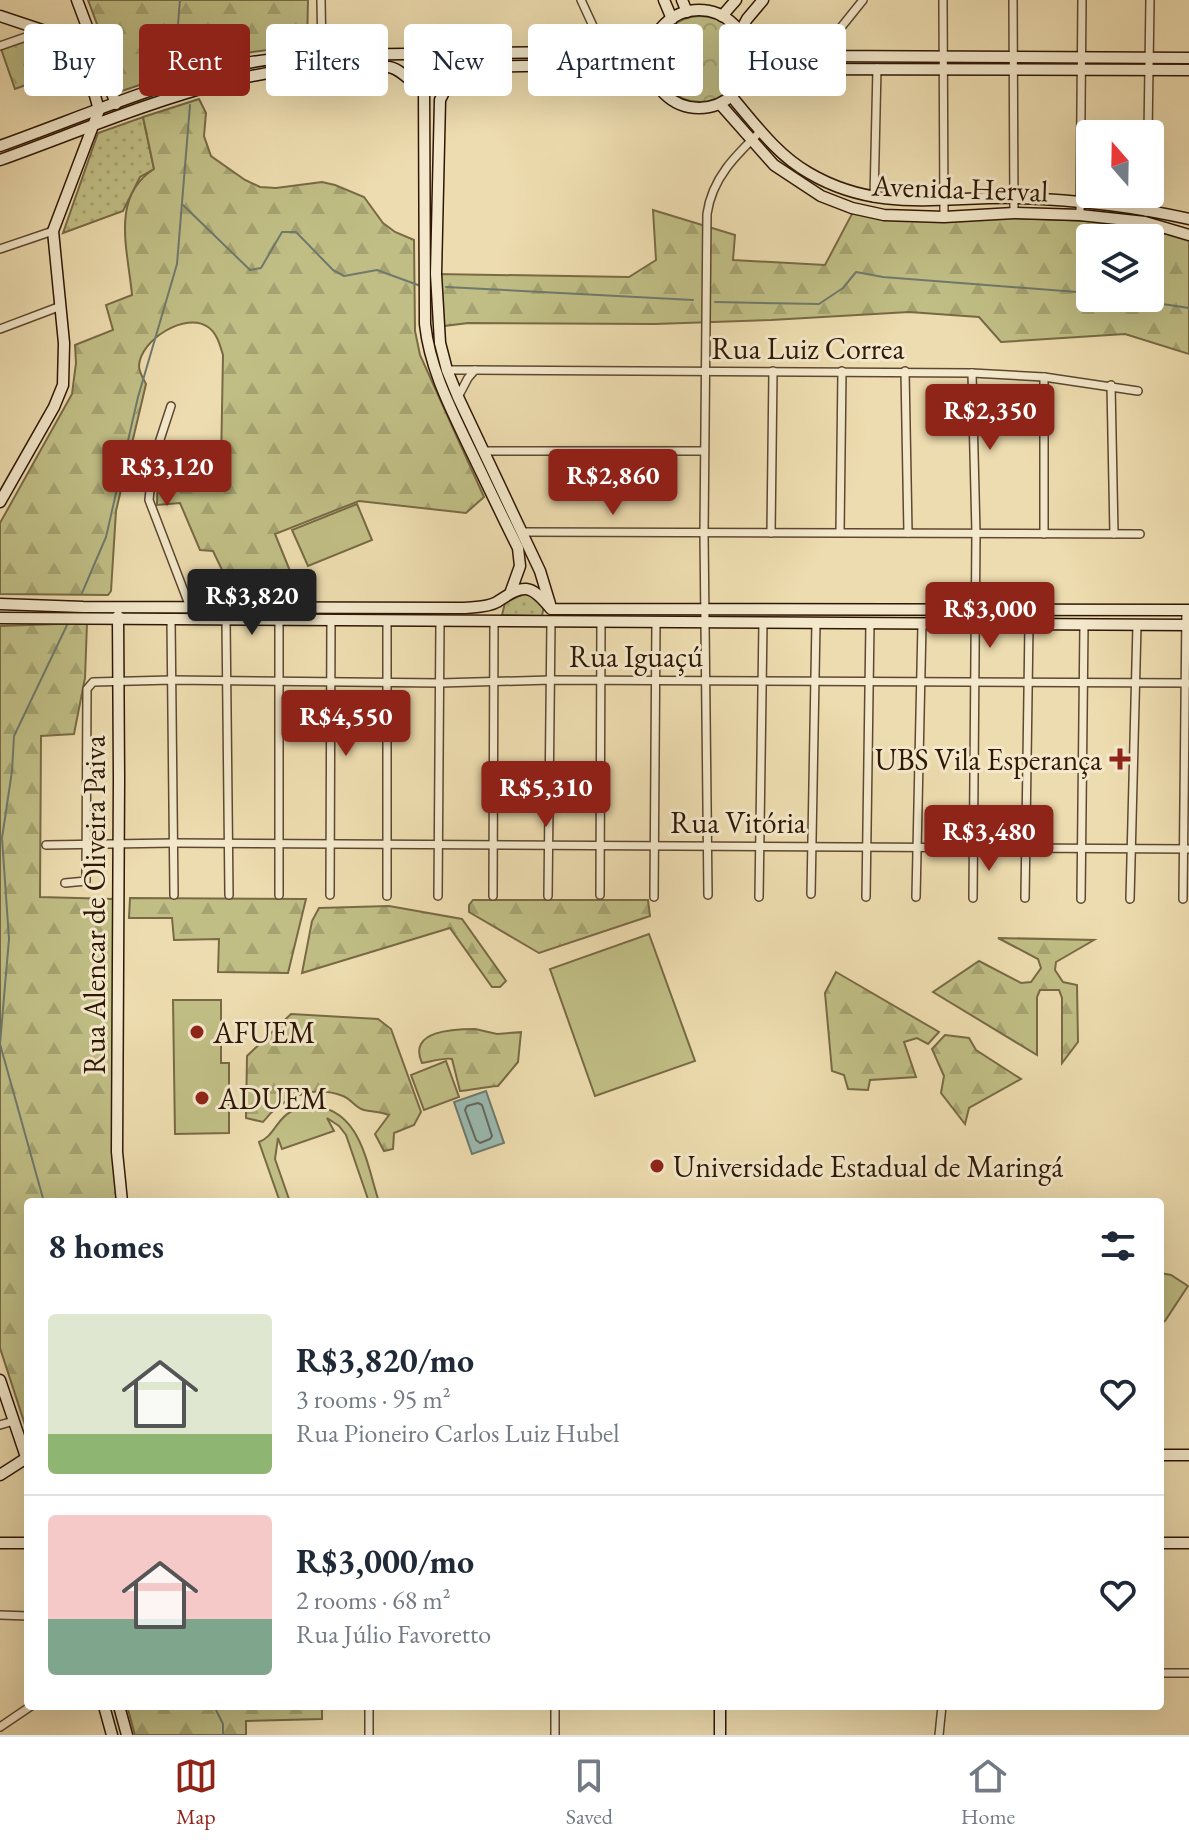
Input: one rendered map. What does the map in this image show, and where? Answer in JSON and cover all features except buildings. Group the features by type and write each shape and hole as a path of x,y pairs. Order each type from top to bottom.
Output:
{"main road":[{"path":"77,0 116,104"},
{"path":"664,0 672,19"},
{"path":"682,0 687,12"},
{"path":"722,16 736,0"},
{"path":"744,24 763,0"},
{"path":"668,24 687,12 705,11 722,16 731,24"},
{"path":"0,16 26,24"},
{"path":"399,69 404,55"},
{"path":"1081,63 1150,57 1189,58"},
{"path":"846,58 944,63"},
{"path":"0,146 116,104 247,63 266,61"},
{"path":"846,68 1013,62 1189,70"},
{"path":"388,67 399,69 404,75"},
{"path":"0,160 210,87 266,74"},
{"path":"0,502 54,407 63,385 65,360 53,231 99,110 95,96"},
{"path":"0,604 465,608 496,604 511,591 520,566 518,548 435,372 425,324 424,96"},
{"path":"442,96 436,274 438,326 447,370 545,582 551,621"},
{"path":"669,96 673,101 698,108 720,104 731,96"},
{"name":"Avenida Herval","path":"731,96 788,159 850,193 896,201 1076,200"},
{"name":"Avenida Herval","path":"720,104 774,165 821,196 852,208 884,215 944,217 1014,213 1080,215 1145,222 1189,235"},
{"name":"Avenida Herval","path":"1140,208 1189,219"},
{"path":"511,591 531,590 540,595 551,609 705,616 763,622 1188,625"},
{"path":"494,622 496,604"},
{"name":"Rua Alencar de Oliveira Paiva","path":"118,607 117,1152 122,1198"},
{"path":"0,618 656,621 705,616 976,610 1187,610"},
{"path":"0,1380 24,1450"},
{"path":"1164,1455 1189,1455"},
{"path":"0,1475 24,1461"},
{"path":"0,1543 24,1543"},
{"path":"1164,1543 1189,1543"},
{"path":"105,1710 112,1735"},
{"path":"120,1710 127,1735"},
{"path":"720,1710 720,1735"}],"street":[{"path":"321,0 321,24"},
{"path":"581,0 592,24"},
{"path":"844,24 863,0"},
{"path":"943,0 944,217"},
{"path":"1013,0 1014,213"},
{"path":"1081,120 1082,0"},
{"path":"1148,120 1150,0"},
{"path":"0,46 24,37"},
{"path":"874,198 877,68"},
{"path":"708,895 704,533 706,237 709,201 720,176 761,131"},
{"path":"1080,208 1080,215"},
{"path":"1145,222 1147,209"},
{"path":"0,249 53,231"},
{"path":"0,329 61,306"},
{"path":"458,397 475,370"},
{"path":"771,533 773,371"},
{"path":"840,532 842,371"},
{"path":"905,371 908,533"},
{"name":"Rua Luiz Correa","path":"435,372 905,371 1044,377 1138,391"},
{"path":"972,373 976,533 973,898"},
{"path":"1044,377 1044,534"},
{"path":"1111,385 1114,534"},
{"path":"171,406 153,461 149,500 190,607"},
{"path":"485,451 704,451"},
{"path":"522,532 1140,534"},
{"path":"1183,899 1187,610"},
{"path":"171,620 174,895"},
{"path":"226,620 229,895"},
{"path":"279,620 279,895"},
{"path":"330,895 331,620"},
{"path":"387,621 387,896"},
{"path":"548,896 551,621"},
{"path":"600,895 601,621"},
{"path":"654,897 656,621"},
{"path":"438,896 440,622"},
{"path":"493,896 494,622"},
{"path":"759,897 763,622"},
{"path":"811,894 816,622"},
{"path":"866,897 870,623"},
{"path":"916,897 922,624"},
{"path":"1081,899 1084,624"},
{"path":"1025,898 1029,625"},
{"path":"1130,899 1137,625"},
{"name":"Rua Iguaçú","path":"86,843 87,689 93,682 492,683 601,680 1187,683"},
{"name":"Rua Vitória","path":"46,845 119,842 1186,849"},
{"path":"65,883 86,881 86,843"},
{"path":"0,1425 14,1421"},
{"path":"0,1615 24,1616"},
{"path":"1164,1673 1189,1673"},
{"path":"0,1727 25,1710"},
{"path":"369,1710 369,1735"},
{"path":"555,1710 555,1735"},
{"path":"939,1735 942,1710"}],"green space":[{"path":"88,0 308,0 307,24 266,24 266,50 250,52 250,24 139,24 139,85 123,91 123,24 97,24"},
{"path":"700,16 724,23 719,24 719,96 722,96 700,102 678,96 703,96 703,24 675,24"},
{"path":"24,37 24,86 15,89 0,46"},
{"path":"199,99 206,113 204,136 211,156 245,180 260,187 276,188 322,182 335,185 364,197 383,223 414,240 415,331 420,355 484,497 466,513 359,501 275,534 299,593 233,593 213,551 200,550 180,503 157,505 158,463 221,464 223,355 218,340 208,327 199,323 177,325 155,338 141,356 139,368 146,384 116,511 111,591 108,595 0,594 0,523 72,394 75,345 113,330 106,305 132,295 125,226 127,209 131,194 154,169 143,117"},
{"path":"143,117 154,169 140,177 123,211 63,233 98,133"},
{"path":"653,210 735,235 733,260 825,265 853,212 1143,223 1146,224 1076,224 1076,312 1164,312 1164,230 1189,238 1189,354 1125,334 1001,342 979,317 909,312 655,324 468,323 436,327 436,274 629,277 656,260"},
{"path":"357,504 372,540 308,566 292,530"},
{"path":"521,593 535,595 544,605 542,616 502,615 505,603"},
{"path":"87,623 85,678 74,734 41,736 40,897 113,899 118,1198 24,1198 24,1422 0,1348 0,626"},
{"path":"130,898 306,899 288,973 218,972 219,939 174,940 172,918 129,918"},
{"path":"473,900 648,900 650,916 539,953 469,912"},
{"path":"389,906 462,919 506,981 500,987 492,987 450,928 302,973 312,921 319,908"},
{"path":"649,934 695,1061 595,1096 550,969"},
{"path":"998,938 1094,940 1056,962 1055,970 1063,982 1077,985 1078,1042 1062,1063 1062,998 1059,990 1040,990 1037,997 1037,1055 933,992 979,961 1021,983 1031,982 1041,968 1038,959"},
{"path":"836,972 939,1032 928,1044 917,1038 904,1042 916,1077 870,1080 868,1090 848,1089 844,1075 832,1071 825,993"},
{"path":"173,1000 221,1000 221,1063 229,1063 229,1133 175,1134"},
{"path":"291,1014 378,1019 391,1029 421,1112 414,1125 394,1133 393,1149 384,1151 375,1134 389,1115 361,1109 346,1097 331,1093 309,1093 288,1100 263,1122 246,1118 247,1056"},
{"path":"475,1029 497,1034 521,1032 518,1062 498,1086 460,1091 452,1059 422,1063 419,1052 421,1044 435,1034"},
{"path":"945,1035 969,1038 976,1050 1021,1079 969,1108 965,1124 941,1093 944,1076 932,1049"},
{"path":"446,1061 459,1097 424,1110 411,1075"},
{"path":"309,1105 326,1108 351,1126 365,1155 378,1198 368,1198 346,1135 327,1118 334,1131 282,1149 278,1138 275,1159 289,1198 279,1198 259,1142 298,1108"},
{"path":"1164,1274 1188,1286 1164,1321"},
{"path":"128,1710 322,1710 322,1719 246,1721 246,1735 135,1735"}],"water":[{"path":"486,1091 504,1143 472,1154 454,1102"}],"waterway":[{"path":"178,24 180,0"},
{"path":"82,593 106,537 138,397 177,264 190,105"},
{"path":"183,205 250,270 261,268 282,232 296,232 333,270 344,276 377,270 418,285"},
{"path":"715,302 819,304 843,288 856,272 883,277 1076,292"},
{"path":"446,287 693,300"},
{"path":"1164,304 1189,308"},
{"path":"43,1198 0,1044 9,939 2,838 14,736 68,623"},
{"path":"216,1710 223,1724 223,1735"}],"place":[{"name":"UBS Vila Esperança","path":"1120,759"},
{"name":"AFUEM","path":"197,1032"},
{"name":"ADUEM","path":"202,1098"},
{"name":"Universidade Estadual de Maringá","path":"657,1166"}]}
